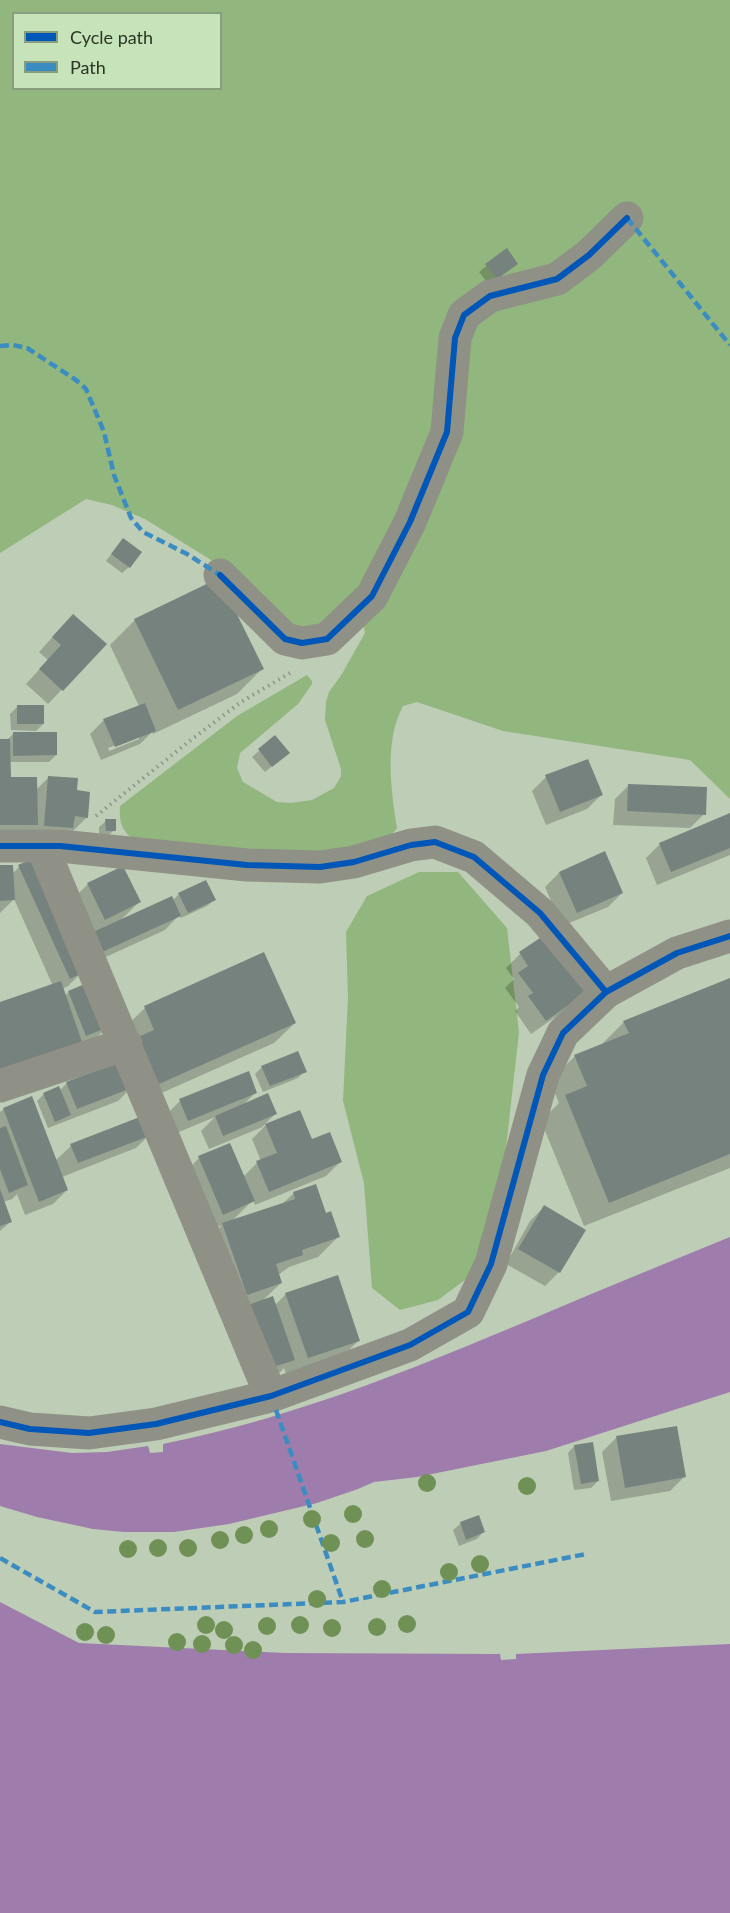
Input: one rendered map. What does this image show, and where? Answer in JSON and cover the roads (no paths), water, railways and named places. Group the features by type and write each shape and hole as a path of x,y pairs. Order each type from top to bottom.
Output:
{"street":[{"path":"220,574 285,639 302,643 327,639 372,596 410,522 447,432 456,338 464,315 490,296 557,279 589,255 627,218"},
{"path":"0,846 60,846 247,865 320,867 354,862 411,845 435,842 474,857 540,913 606,992"},
{"path":"42,846 271,1396"},
{"path":"0,1422 30,1428 89,1433 156,1424 271,1396 410,1345 468,1312 491,1263 543,1075 563,1033 606,992 677,953 730,936"},
{"path":"0,1086 126,1044"}]}
